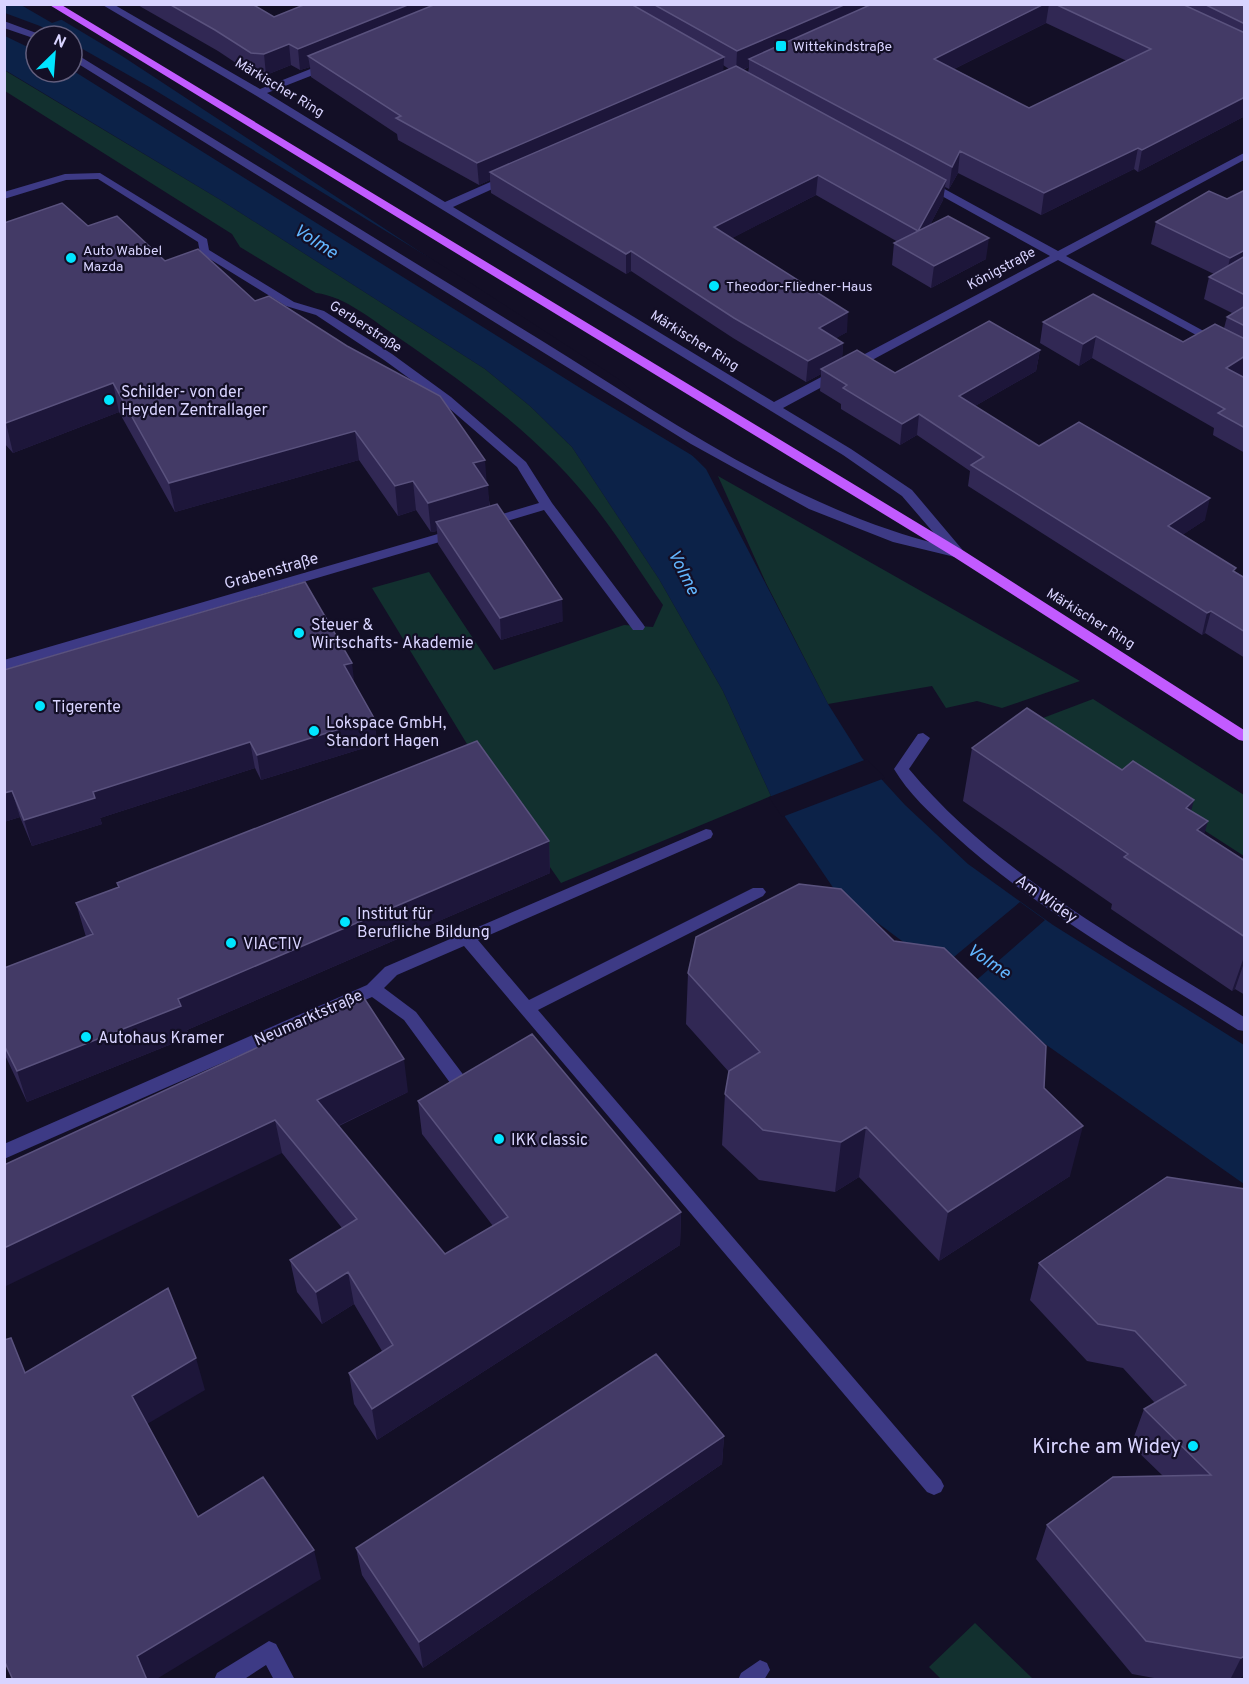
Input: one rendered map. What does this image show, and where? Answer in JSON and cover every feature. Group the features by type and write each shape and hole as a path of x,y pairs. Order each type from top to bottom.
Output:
{"main road":[{"path":"52,4 959,554"},
{"name":"Märkischer Ring","path":"959,554 1245,736"}],"street":[{"name":"Märkischer Ring","path":"105,4 259,93 847,452 907,494 959,554"},
{"path":"4,24 24,32"},
{"path":"259,93 337,62"},
{"path":"84,63 674,428 814,506 898,539 959,554"},
{"name":"Königstraße","path":"773,408 1057,254 1245,156"},
{"path":"446,206 521,172"},
{"path":"912,175 1245,358"},
{"name":"Gerberstraße","path":"4,196 65,177 100,176 203,241 204,251 290,304 320,313 388,357 447,400 522,465 547,505 638,627"},
{"name":"Grabenstraße","path":"4,665 547,505"},
{"name":"Am Widey","path":"923,738 901,769 914,786 966,839 1046,899 1245,1025"},
{"name":"Neumarktstraße","path":"4,1152 373,989 391,971 706,834"},
{"path":"526,1009 758,892"},
{"path":"467,938 934,1486"},
{"path":"373,989 410,1016 462,1086"},
{"path":"224,1680 269,1651 285,1680"}],"green space":[{"path":"4,70 219,199 485,369 530,406 572,447 659,579 723,691 771,796 561,883 481,767 372,588 429,572 494,670 624,625 653,627 663,605 625,548 580,489 533,440 508,418 427,357 349,304 316,293 240,247 232,234 5,91"},
{"path":"718,476 1080,681 1002,708 977,701 946,708 932,686 828,704 766,583"},
{"path":"1093,699 1244,795 1244,856 1035,721"},
{"path":"975,1623 1032,1678 941,1679 929,1667"}],"water":[{"path":"5,5 37,5 69,24 24,24 24,81 5,70"},
{"name":"Volme","path":"84,33 618,382 706,469 828,704 862,758 905,805 968,864 1053,925 1244,1045 1244,1184 964,987 836,892 771,796 723,691 659,579 572,447 530,406 485,369 219,199 28,84 84,84"}],"pier":[{"path":"44,4 66,18 52,23 21,5"},
{"path":"5,13 35,24 24,24 24,45 5,36"},
{"path":"84,50 153,89 466,280 620,380 703,462 585,391 84,78"},
{"path":"867,759 885,778 782,817 769,797"},
{"path":"1020,902 1045,920 964,991 937,971"}],"building":[{"path":"169,4 252,4 274,17 306,4 410,4 298,49 289,44 264,54 251,53"},
{"path":"436,4 631,4 724,57 477,163 396,118 401,116 308,56"},
{"path":"653,4 846,4 737,51"},
{"path":"872,4 1044,4 934,59 1029,108 1151,49 1055,4 1182,4 1245,33 1245,97 1142,150 1138,148 1044,193 960,151 952,167 749,59"},
{"path":"1204,4 1245,4 1245,24"},
{"path":"736,66 946,180 918,231 818,175 714,227 848,312 819,328 843,343 808,361 734,318 631,251 626,254 490,172"},
{"path":"1245,190 1245,250 1230,258 1156,222 1209,191 1227,199"},
{"path":"62,203 88,226 117,216 165,261 198,249 255,301 269,296 347,346 440,396 485,460 473,463 488,485 428,503 413,481 395,486 355,431 169,483 113,383 4,422 4,223"},
{"path":"948,216 989,238 934,266 894,243"},
{"path":"1245,256 1245,295 1209,277"},
{"path":"1093,294 1183,342 1215,324 1245,339 1245,356 1226,368 1245,378 1245,428 1218,413 1225,409 1096,336 1083,344 1043,322"},
{"path":"1245,306 1245,326 1227,317"},
{"path":"989,321 1040,350 959,396 1039,446 1079,422 1210,498 1168,526 1236,568 1233,571 1245,578 1245,632 1211,611 1207,613 971,465 984,457 919,414 902,424 843,388 847,385 821,369 857,350 895,373"},
{"path":"497,504 562,599 500,618 436,522"},
{"path":"305,582 352,663 344,665 374,718 257,755 250,742 93,792 95,798 24,820 12,791 4,793 4,670"},
{"path":"1027,708 1122,770 1133,761 1194,800 1186,808 1208,821 1197,830 1245,861 1245,937 1124,857 1128,854 972,748"},
{"path":"477,741 549,841 178,999 181,1006 17,1071 4,1045 4,968 93,934 76,903 119,887 117,883"},
{"path":"799,884 841,889 894,941 944,948 1046,1046 1044,1088 1083,1126 948,1212 866,1127 841,1142 763,1130 725,1094 729,1071 760,1052 688,973 696,937"},
{"path":"364,998 404,1059 317,1100 445,1254 508,1217 418,1101 532,1034 681,1212 372,1409 349,1373 393,1345 348,1272 316,1292 290,1260 357,1219 275,1120 4,1248 4,1165"},
{"name":"Kirche am Widey","path":"1167,1177 1245,1189 1245,1656 1241,1658 1146,1641 1047,1525 1113,1477 1211,1475 1144,1409 1186,1385 1135,1331 1098,1324 1039,1263"},
{"path":"168,1288 196,1358 132,1396 198,1517 263,1477 314,1550 137,1656 147,1680 13,1680 4,1660 4,1340 11,1338 25,1373"},
{"path":"656,1354 724,1436 419,1642 356,1548"}],"place":[{"name":"Wittekindstraße","path":"781,46"},
{"name":"Auto Wabbel Mazda","path":"71,258"},
{"name":"Theodor-Fliedner-Haus","path":"714,286"},
{"name":"Schilder- von der Heyden Zentrallager","path":"109,400"},
{"name":"Steuer & Wirtschafts- Akademie","path":"299,633"},
{"name":"Tigerente","path":"40,706"},
{"name":"Lokspace GmbH, Standort Hagen","path":"314,731"},
{"name":"Institut für Berufliche Bildung","path":"345,922"},
{"name":"VIACTIV","path":"231,943"},
{"name":"Autohaus Kramer","path":"86,1037"},
{"name":"IKK classic","path":"499,1139"},
{"name":"Kirche am Widey","path":"1193,1446"}]}
